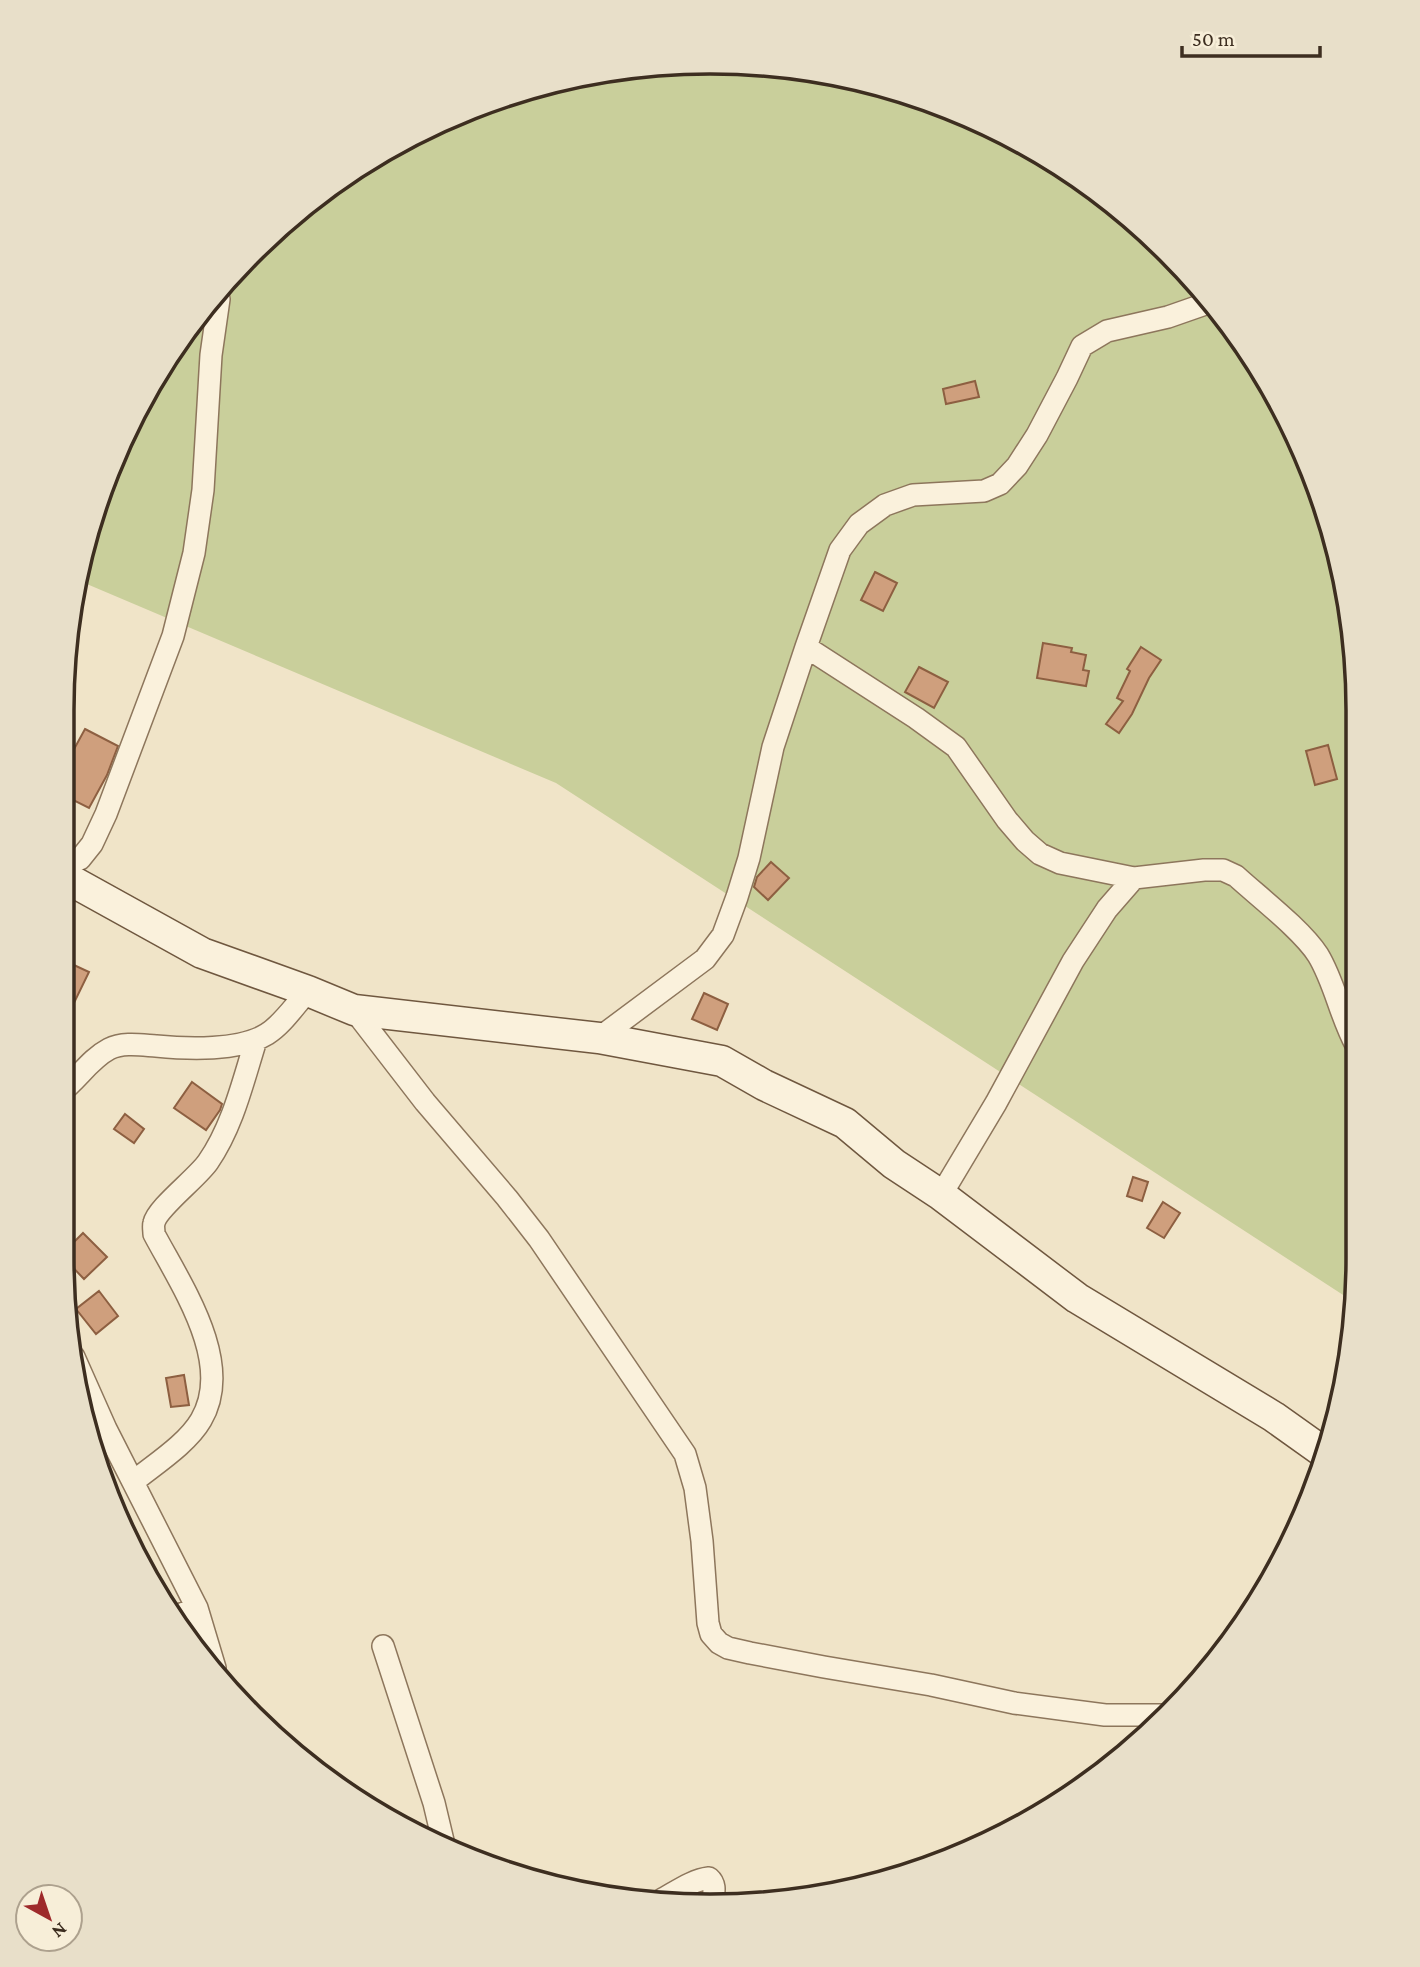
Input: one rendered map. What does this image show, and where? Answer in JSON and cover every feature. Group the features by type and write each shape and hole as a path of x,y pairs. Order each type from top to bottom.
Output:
{"street":[{"path":"599,1038 705,959 723,934 749,858 773,747 806,647 840,550 859,524 885,505 913,495 984,491 1000,484 1017,466 1037,435 1082,346 1107,331 1168,317 1201,305"},
{"path":"74,861 80,859 92,844 106,814 173,636 196,540 203,490 211,355 218,307"},
{"path":"806,647 956,747 1007,820 1040,854 1060,863 1134,878 1204,870 1223,870 1236,876 1296,930 1316,953 1334,990 1346,1026"},
{"path":"941,1195 996,1103 1073,961 1107,909 1134,878"},
{"path":"74,882 202,953 354,1010 599,1038 722,1061 764,1085 845,1123 894,1164 941,1195 1076,1298 1274,1417 1317,1448"},
{"path":"74,1082 94,1060 108,1049 122,1044 194,1049 256,1040 269,1032 308,991"},
{"path":"354,1010 425,1102 539,1239 685,1454 695,1488 708,1623 719,1643 728,1648 760,1655 931,1685 1014,1703 1105,1715 1152,1715"},
{"path":"133,1482 177,1446 200,1422 209,1402 213,1381 211,1353 197,1318 154,1234 154,1222 160,1211 185,1189 206,1165 221,1142 256,1040"},
{"path":"87,1387 197,1608 210,1650"},
{"path":"183,1614 197,1608"},
{"path":"383,1646 435,1803 441,1834"},
{"path":"675,1892 709,1878 713,1882 713,1894"}],"green space":[{"path":"668,75 752,75 793,79 875,95 915,107 992,139 1064,181 1130,231 1160,260 1189,290 1239,356 1281,428 1313,505 1325,545 1341,627 1345,668 1345,1296 556,783 86,584 107,505 139,428 181,356 231,290 290,231 323,205 356,181 428,139 505,107 545,95 627,79"}],"building":[{"path":"975,381 979,397 946,404 943,389"},
{"path":"875,572 897,583 883,611 861,600"},
{"path":"1043,643 1072,648 1071,652 1086,655 1083,670 1089,671 1086,686 1037,678"},
{"path":"1141,647 1161,660 1119,733 1106,724 1123,701 1117,698 1130,671 1127,669"},
{"path":"919,667 948,682 934,708 905,692"},
{"path":"85,729 118,746 107,775 89,808 74,800 74,749"},
{"path":"1328,745 1337,779 1315,785 1306,751"},
{"path":"771,862 789,878 768,900 754,887 757,877"},
{"path":"74,965 89,972 74,1003"},
{"path":"704,993 728,1004 717,1030 692,1019"},
{"path":"192,1082 222,1104 206,1130 174,1108"},
{"path":"125,1114 144,1129 134,1143 114,1129"},
{"path":"1133,1177 1148,1182 1142,1201 1127,1196"},
{"path":"1163,1202 1180,1213 1164,1238 1147,1228"},
{"path":"83,1233 107,1257 84,1279 74,1269 74,1242"},
{"path":"99,1291 118,1316 96,1334 76,1309"},
{"path":"184,1375 189,1405 171,1407 166,1378"}]}
